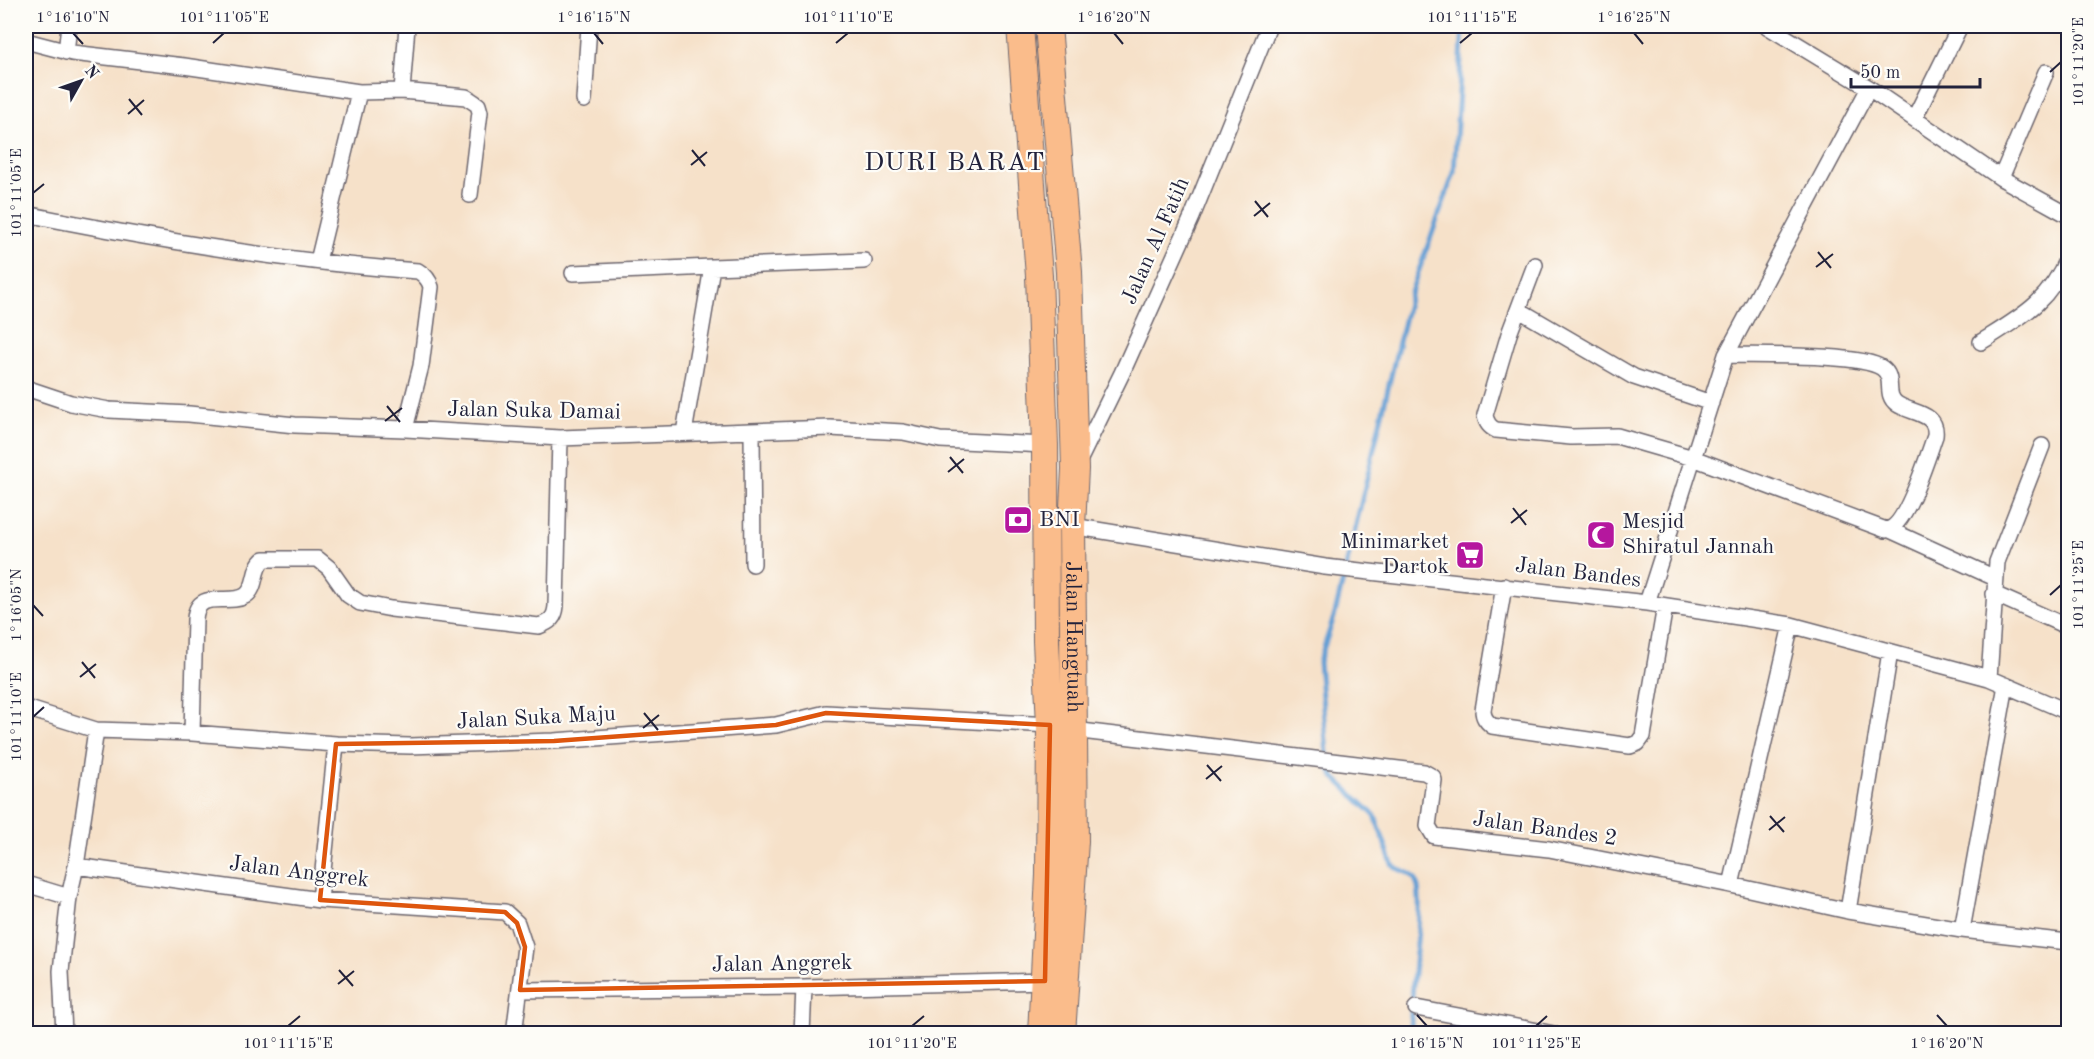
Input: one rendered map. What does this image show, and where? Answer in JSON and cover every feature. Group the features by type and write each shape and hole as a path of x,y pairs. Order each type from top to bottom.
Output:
{"highway":[{"name":"Jalan Hangtuah","path":"1020,26 1039,276 1045,445 1046,641 1061,727 1075,840 1062,1034"},
{"name":"Jalan Hangtuah","path":"1041,1034 1049,875 1061,727 1072,641 1072,526 1075,469 1069,272 1048,26"},
{"path":"1046,641 1072,641"}],"street":[{"path":"66,52 69,26"},
{"path":"402,91 407,26"},
{"path":"584,100 589,26"},
{"name":"Jalan Al Fatih","path":"1075,469 1122,373 1192,217 1269,26"},
{"path":"1772,26 1914,117 2001,178 2068,215"},
{"path":"1914,117 1960,26"},
{"path":"26,41 66,52 184,66 359,92 402,91 466,97 478,105 480,112 470,195"},
{"path":"2001,178 2046,72"},
{"path":"1647,603 1726,355 1869,88"},
{"path":"318,261 359,92"},
{"path":"26,214 139,237 318,261 418,271 429,281 431,287 422,366 405,429"},
{"path":"1980,342 2042,300 2053,285 2068,256"},
{"path":"573,273 864,261"},
{"path":"1535,265 1509,334 1485,414 1491,428 1550,436 1617,436 1693,458 1890,530 1995,578"},
{"path":"684,433 712,267"},
{"path":"1519,310 1634,377 1711,403"},
{"path":"1726,355 1853,358 1884,369 1890,380 1889,392 1893,401 1925,415 1936,429 1905,515 1890,530"},
{"name":"Jalan Suka Damai","path":"26,388 71,403 109,410 189,414 296,425 560,438 830,428 903,432 940,440 1045,445"},
{"path":"752,432 753,564"},
{"path":"192,733 197,609 206,601 240,598 247,594 252,588 259,564 264,559 318,559 329,568 348,595 360,603 391,609 539,626 551,620 555,615 556,606 560,438"},
{"path":"1989,678 1997,562 2042,446"},
{"name":"Jalan Bandes","path":"1072,526 1325,567 1647,603 1791,625 1989,678 2068,712"},
{"path":"1504,586 1483,710 1487,722 1492,726 1630,746 1638,743 1643,736 1665,606"},
{"path":"1994,594 2068,627"},
{"path":"1731,885 1791,625"},
{"path":"1848,911 1890,652"},
{"path":"1962,930 2006,685"},
{"name":"Jalan Suka Maju","path":"26,708 96,730 192,733 336,744 421,746 578,740 776,725 826,713 1061,727"},
{"name":"Jalan Bandes 2","path":"1061,727 1424,772 1433,777 1434,788 1428,826 1434,836 1549,849 1848,911 1962,930 2068,942"},
{"path":"64,1034 62,971 69,897 76,866 96,730"},
{"path":"320,900 336,744"},
{"name":"Jalan Anggrek","path":"76,866 320,900 505,912 517,923 525,946 514,1034"},
{"path":"26,884 69,897"},
{"name":"Jalan Anggrek","path":"520,990 804,987 1045,981"},
{"path":"802,1034 804,987"},
{"path":"1416,1008 1554,1034"}],"highlighted area":[{"path":"826,713 1050,725 1045,981 520,990 525,947 517,923 505,912 320,900 336,744 554,741 776,725"}],"waterway":[{"path":"1412,1034 1418,890 1413,876 1392,864 1375,816 1333,776 1328,765 1319,662 1335,614 1410,295 1454,173 1463,26"}],"place":[{"name":"BNI","path":"1018,520"},
{"name":"Mesjid Shiratul Jannah","path":"1601,535"},
{"name":"Minimarket Dartok","path":"1470,555"}],"district":[{"name":"DURI BARAT","path":"955,163"}]}
